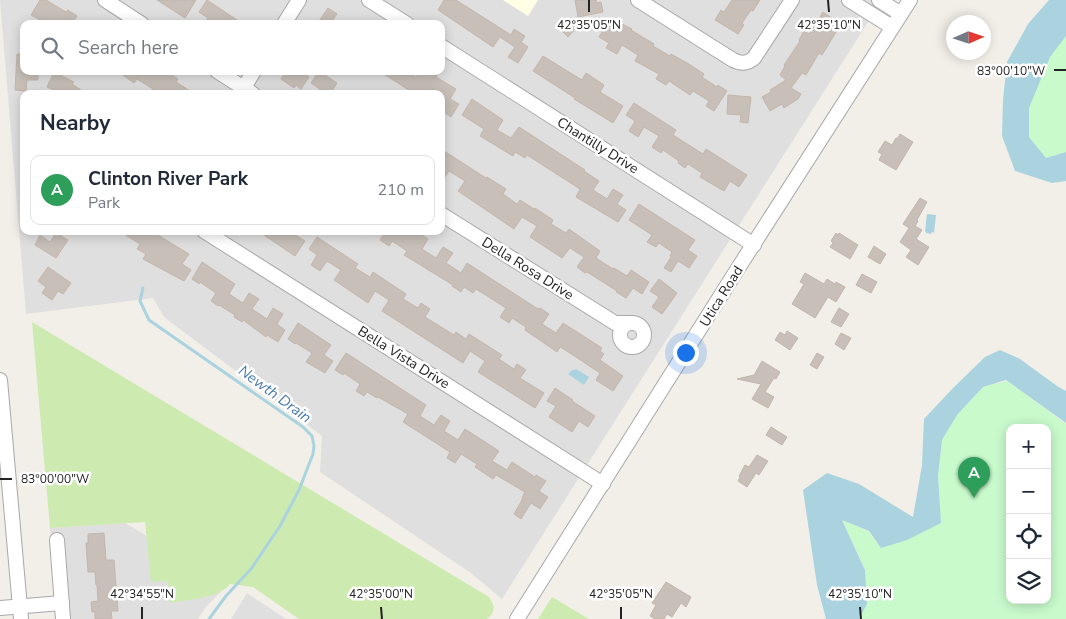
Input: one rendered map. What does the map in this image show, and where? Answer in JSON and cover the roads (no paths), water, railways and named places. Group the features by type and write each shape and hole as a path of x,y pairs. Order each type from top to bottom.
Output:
{"street":[{"path":"105,0 136,20"},
{"path":"286,20 299,0"},
{"path":"369,0 401,20"},
{"path":"638,0 733,60 742,63 754,58 792,0"},
{"path":"849,0 892,27"},
{"path":"880,0 901,14"},
{"name":"Utica Road","path":"518,619 910,0"},
{"name":"Chantilly Drive","path":"445,49 754,245"},
{"path":"222,75 242,90"},
{"path":"246,90 252,75"},
{"name":"Della Rosa Drive","path":"445,217 621,328"},
{"name":"Bella Vista Drive","path":"210,235 603,484"},
{"path":"0,380 20,612"},
{"path":"57,540 63,619"},
{"path":"0,608 20,612 62,603"}],"water":[{"path":"1049,0 1066,0 1066,36 1050,57 1029,108 1029,137 1046,158 1066,152 1066,181 1052,183 1015,171 1002,136 1007,62 1028,24"},
{"path":"927,214 936,215 934,233 932,232 931,234 925,231"},
{"path":"1000,350 1020,359 1066,391 1066,423 1006,380 983,387 957,415 942,440 938,476 941,523 907,540 881,548 869,531 842,520 865,570 867,604 859,619 826,619 817,585 803,490 827,473 859,484 913,517 922,465 924,419 985,357"},
{"path":"576,369 589,377 584,385 568,374"}],"waterway":[{"name":"Newth Drain","path":"143,288 140,301 149,320 303,427 312,436 314,446 313,454 299,490 280,526 251,569 226,596 209,619"}],"place":[{"name":"Clinton River Park","path":"974,498"}]}
